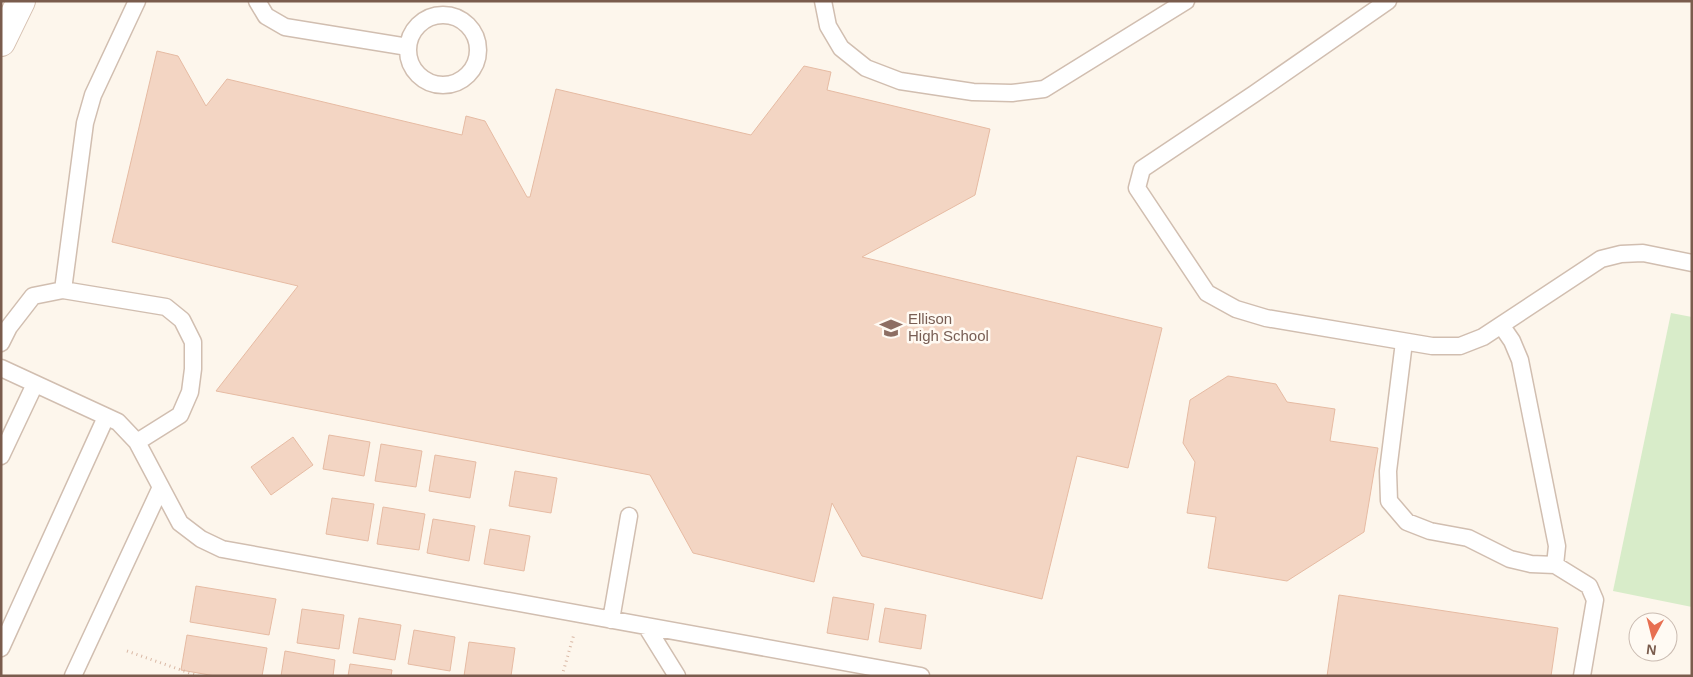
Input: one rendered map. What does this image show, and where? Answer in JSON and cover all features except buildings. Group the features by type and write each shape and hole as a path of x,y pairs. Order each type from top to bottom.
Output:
{"main road":[{"path":"1,42 21,1"}],"lane":[{"path":"63,290 85,123 93,95 138,1"},
{"path":"257,1 266,16 285,27 408,47"},
{"path":"823,1 828,26 841,48 866,68 900,81 973,92 1012,94 1044,89 1186,1"},
{"path":"1388,1 1142,169 1137,188 1207,293 1236,309 1266,318 1404,342 1432,346 1460,346 1483,338 1600,259 1621,254 1643,253 1692,263"},
{"path":"436,16 450,16 464,22 474,33 478,46 477,60 470,72 460,81 446,86 434,84 423,79 414,70 409,59 408,47 412,33 422,22 436,16"},
{"path":"1,342 33,296 63,290 166,308 182,320 193,342 193,369 190,392 180,415 138,442"},
{"path":"1501,325 1512,341 1520,360 1557,546 1555,565"},
{"path":"1404,342 1388,470 1389,501 1407,522 1430,531 1468,538 1510,559 1531,564 1555,565 1589,586 1596,600 1582,676"},
{"path":"1,368 118,422 138,442 180,523 201,539 222,550 921,676"},
{"path":"1,456 35,384"},
{"path":"1,648 106,417"},
{"path":"73,676 161,487"},
{"path":"611,620 629,516"},
{"path":"646,626 677,676"}],"path":[{"path":"562,676 580,614"},
{"path":"127,651 198,676"}],"green space":[{"path":"1671,313 1692,317 1692,607 1613,591"}],"place":[{"name":"Ellison High School","path":"891,328"}]}
